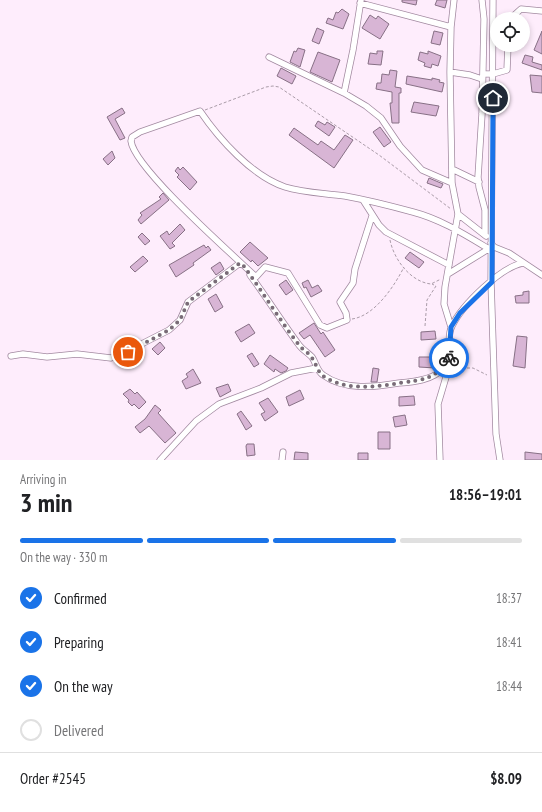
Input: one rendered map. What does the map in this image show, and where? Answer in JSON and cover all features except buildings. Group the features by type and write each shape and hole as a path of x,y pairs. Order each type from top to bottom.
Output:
{"street":[{"path":"440,460 438,404 449,366 451,327 444,304 458,214 452,183 450,72 451,26 454,0"},
{"path":"482,0 482,77 479,182 485,210 485,235"},
{"path":"492,0 493,74 491,247 494,376 497,442 500,460"},
{"path":"344,93 353,50 360,2 451,26"},
{"path":"518,12 521,9 542,11"},
{"path":"450,72 482,77 504,72 508,69 508,52"},
{"path":"269,57 344,93 366,106 381,118 400,146 422,170 452,183"},
{"path":"372,216 355,269 353,283 340,302 346,313 347,320 327,328 320,325 305,298 288,273 265,267 256,277 194,219 156,178 137,155 130,142 132,137 140,132 200,111 225,143 244,161 272,181 293,189 363,200 418,214 455,229 491,247 509,253 542,275"},
{"path":"452,169 479,182"},
{"path":"363,200 378,225 390,234 449,265"},
{"path":"458,214 485,235 491,247"},
{"path":"448,274 491,247"},
{"path":"451,327 460,313 492,282 510,267 523,263"},
{"path":"11,356 23,354 47,357 77,354 111,358 120,355 169,330 180,320 188,302 241,264"},
{"path":"241,264 300,346 312,358 323,376 346,385 360,387 407,382 441,371 449,358"},
{"path":"160,460 196,421 219,404 261,388 291,373 317,368"},
{"path":"282,452 282,460"}],"path":[{"path":"200,111 266,87 279,87 379,155 458,214"},
{"path":"390,234 392,250 404,267 417,280 436,286 427,300 425,326"},
{"path":"349,316 352,319 358,317 384,298 396,284 404,267"},
{"path":"431,284 448,274"},
{"path":"449,358 462,368 473,368 485,374 494,376"}],"way so far":[{"path":"128,352 169,330 180,320 184,308 188,302 240,263 243,265 300,346 312,358 323,376 346,385 360,387 407,382 425,378 441,371 449,358"}],"route":[{"path":"449,358 451,327 460,313 492,282 493,98"}]}
